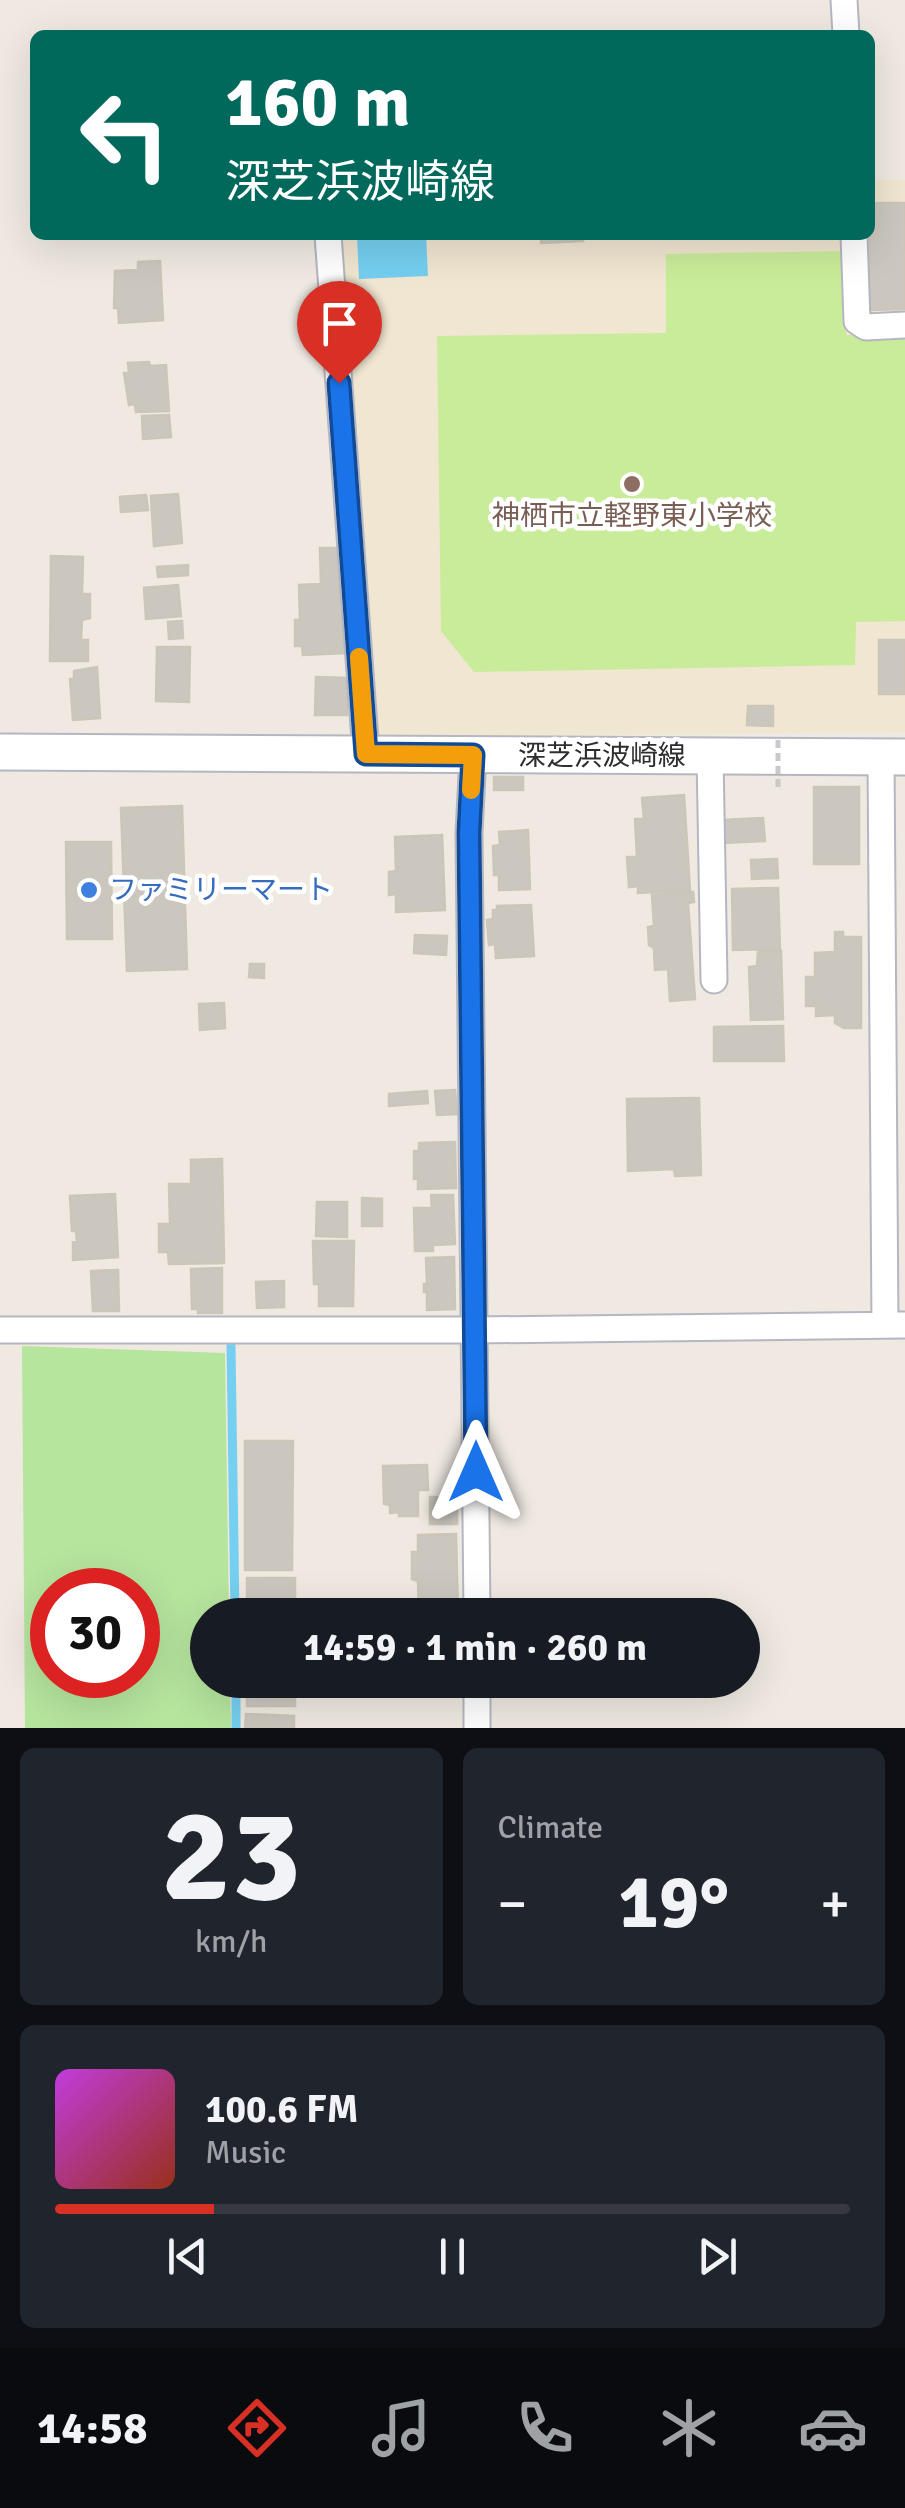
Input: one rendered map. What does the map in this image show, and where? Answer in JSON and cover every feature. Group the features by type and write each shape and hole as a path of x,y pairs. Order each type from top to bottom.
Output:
{"main road":[{"name":"深芝浜波崎線","path":"0,752 893,757"}],"street":[{"path":"844,0 846,30"},
{"path":"328,240 366,754"},
{"path":"854,240 857,321 866,327 905,325"},
{"path":"473,755 469,833 477,1598"},
{"path":"710,756 714,980"},
{"path":"0,1330 895,1325 893,757"},
{"path":"477,1698 477,1728"}],"path":[{"path":"778,740 778,787"}],"shaded area":[{"name":"神栖市立軽野東小学校","path":"875,180 905,180 905,732 379,736 338,240 875,240"}],"green space":[{"name":"神栖市立軽野東小学校","path":"845,251 846,335 905,335 905,621 856,622 855,665 474,672 441,631 437,336 666,333 666,254"},
{"path":"22,1346 225,1353 229,1598 190,1598 190,1698 230,1698 231,1728 25,1728"}],"water":[{"path":"357,240 426,240 428,276 359,279"}],"building":[{"path":"875,203 905,203 905,309 870,310 870,240 875,240"},
{"path":"541,240 583,240 583,241"},
{"path":"160,261 163,320 119,323 118,308 114,308 115,271 138,270 138,262"},
{"path":"149,362 150,366 166,365 169,411 136,412 135,404 129,405 124,373 129,373 128,363"},
{"path":"169,415 171,437 143,439 142,416"},
{"path":"178,494 182,543 154,546 151,496"},
{"path":"146,495 148,510 121,512 120,497"},
{"path":"320,548 343,548 347,653 303,655 302,646 295,646 295,620 300,620 299,585 321,584"},
{"path":"51,556 83,557 82,594 90,594 90,618 82,620 81,640 88,640 88,661 50,661"},
{"path":"188,565 188,575 158,577 157,567"},
{"path":"178,585 181,616 146,619 144,588"},
{"path":"182,621 183,638 169,639 168,622"},
{"path":"879,640 905,640 905,694 879,694"},
{"path":"157,647 190,647 189,702 156,701"},
{"path":"97,667 100,718 73,720 70,679 74,679 74,671"},
{"path":"316,677 347,678 347,715 315,715"},
{"path":"748,706 773,706 773,726 747,725"},
{"path":"494,777 523,777 523,790 494,790"},
{"path":"814,787 859,787 859,864 814,864"},
{"path":"684,795 690,890 638,893 638,886 629,887 627,857 637,857 635,819 644,819 642,798"},
{"path":"182,806 187,969 127,971 121,808"},
{"path":"763,818 765,841 723,843 722,820"},
{"path":"528,830 530,889 499,890 493,846 500,845 499,832"},
{"path":"442,835 445,910 396,912 396,894 389,895 389,872 396,871 395,837"},
{"name":"ファミリーマート","path":"66,842 111,842 112,939 67,939"},
{"path":"777,859 778,878 752,879 751,860"},
{"path":"778,888 780,949 733,950 732,889"},
{"path":"693,892 694,902 688,903 695,999 670,1001 668,969 655,970 654,948 649,945 648,927 654,926 652,895"},
{"path":"531,905 534,956 496,958 495,944 489,945 487,920 493,919 493,910 497,906"},
{"path":"835,932 843,932 843,937 861,937 861,1028 844,1028 835,1023 835,1015 816,1016 816,1006 806,1006 806,977 815,977 815,953 835,952"},
{"path":"415,935 447,936 446,955 414,953"},
{"path":"781,951 783,1019 751,1020 749,967 757,966 758,952"},
{"path":"250,964 264,964 264,978 249,977"},
{"path":"224,1003 225,1028 200,1030 199,1004"},
{"path":"783,1026 784,1061 714,1061 714,1027"},
{"path":"455,1090 457,1114 437,1115 435,1091"},
{"path":"427,1091 428,1103 389,1106 389,1094"},
{"path":"699,1098 701,1175 675,1176 674,1169 628,1171 627,1099"},
{"path":"455,1142 456,1188 418,1189 414,1151 419,1151 419,1143"},
{"path":"222,1159 224,1263 169,1264 168,1252 159,1252 159,1224 170,1224 169,1184 191,1184 191,1160"},
{"path":"115,1194 118,1257 73,1260 73,1242 77,1241 76,1231 72,1231 70,1196"},
{"path":"431,1195 453,1195 455,1244 433,1245 433,1251 415,1251 414,1208 432,1208"},
{"path":"362,1198 382,1199 382,1226 362,1226"},
{"path":"317,1202 347,1202 347,1237 316,1236"},
{"path":"313,1241 354,1241 353,1306 319,1306"},
{"path":"454,1257 455,1309 427,1310 426,1258"},
{"path":"222,1268 222,1313 198,1313 198,1309 192,1309 191,1269"},
{"path":"118,1270 119,1311 93,1311 91,1271"},
{"path":"284,1281 284,1307 257,1308 256,1282"},
{"path":"245,1441 293,1441 292,1570 245,1570"},
{"path":"427,1465 428,1490 418,1490 418,1516 390,1513 390,1505 384,1504 383,1466"},
{"path":"430,1497 457,1498 457,1524 430,1524"},
{"path":"456,1534 458,1598 418,1598 418,1581 412,1579 412,1552 418,1552 418,1535"},
{"path":"247,1578 295,1578 295,1598 247,1598"},
{"path":"247,1698 295,1698 295,1706 247,1706"},
{"path":"246,1714 294,1716 294,1728 245,1728"}],"waterway":[{"path":"231,1346 235,1598"},
{"path":"236,1698 236,1728"}],"slow traffic":[{"path":"359,657 366,754 473,755 471,790"}],"place":[{"name":"神栖市立軽野東小学校","path":"632,484"},
{"name":"ファミリーマート","path":"89,890"}],"route":[{"path":"339,383 366,754 473,755 469,833 476,1472"}]}
